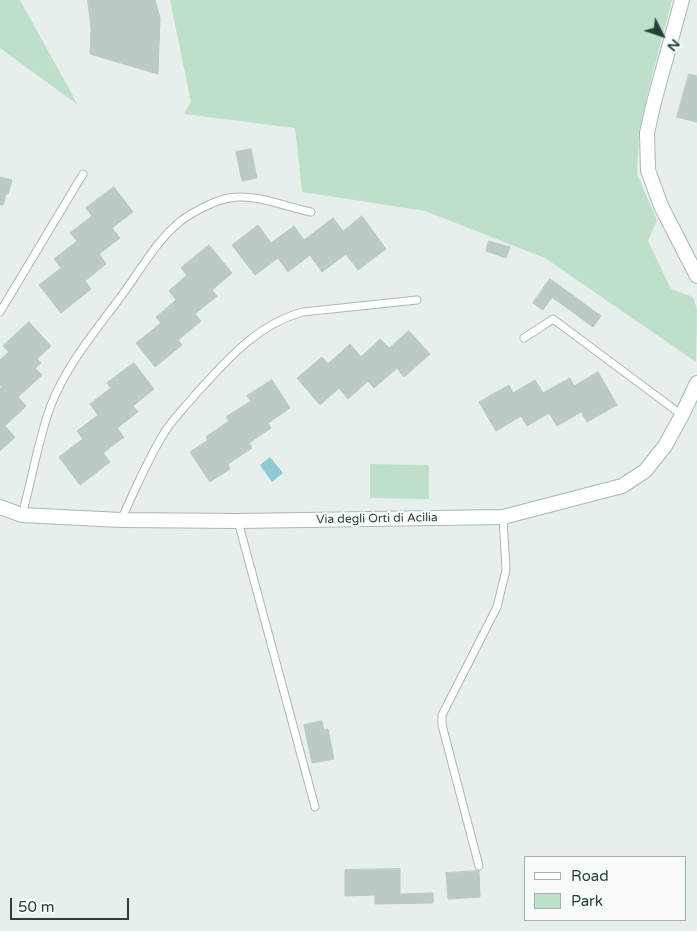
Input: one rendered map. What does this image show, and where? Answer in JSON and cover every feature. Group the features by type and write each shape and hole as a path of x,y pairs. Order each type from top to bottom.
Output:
{"street":[{"path":"682,0 652,110 648,133 648,170 661,206 697,276"},
{"name":"Via degli Orti di Acilia","path":"0,508 22,515 121,520 238,521 503,516 622,486 645,471 665,446 697,383"}],"lane":[{"path":"0,312 83,174"},
{"path":"22,515 51,405 63,380 81,349 125,291 150,254 176,225 201,209 229,198 252,198 311,212"},
{"path":"121,520 166,429 228,358 260,332 285,316 303,312 417,300"},
{"path":"524,338 553,319 682,415"},
{"path":"479,866 442,725 442,715 497,607 506,570 503,516"},
{"path":"238,521 315,807"}],"green space":[{"path":"0,0 20,0 78,105 0,48"},
{"path":"170,0 672,0 647,95 639,134 637,174 657,220 648,241 671,289 693,297 697,309 696,362 545,258 425,211 302,192 295,128 184,114 191,102"},
{"path":"370,464 429,465 429,499 370,498"}],"water":[{"path":"270,457 283,473 272,482 260,465"}],"building":[{"path":"88,0 155,0 160,18 158,74 90,54 91,29"},
{"path":"689,74 697,76 697,122 677,117"},
{"path":"251,149 257,178 242,181 236,152"},
{"path":"0,177 12,180 3,205 0,205"},
{"path":"114,187 133,212 112,228 120,238 99,254 106,264 85,281 91,289 61,313 39,285 61,268 54,259 77,241 70,233 92,216 86,208"},
{"path":"362,216 386,249 358,270 346,254 322,272 310,255 288,272 278,258 255,275 232,245 258,225 271,243 294,226 304,240 333,218 343,231"},
{"path":"489,241 510,247 506,258 486,251"},
{"path":"209,245 232,273 212,290 217,296 195,314 201,321 178,340 182,345 155,367 136,343 161,323 156,317 176,300 169,291 187,275 181,268"},
{"path":"550,279 560,286 543,310 533,303"},
{"path":"560,286 601,316 593,327 552,297"},
{"path":"29,322 51,346 37,359 41,363 35,368 42,375 18,397 26,406 5,426 15,437 0,451 0,388 2,387 0,385 0,360 9,352 3,346"},
{"path":"409,331 430,354 404,377 397,368 374,388 368,381 348,399 339,388 320,405 297,378 322,357 328,364 350,344 361,357 380,339 389,348"},
{"path":"134,363 154,389 133,406 138,412 117,428 124,437 103,453 110,462 80,485 59,457 83,439 77,431 98,415 90,404 111,388 107,383"},
{"path":"598,372 617,405 587,422 581,412 557,426 549,413 527,426 521,416 496,431 479,402 509,385 513,393 535,380 543,393 570,378 574,386"},
{"path":"272,380 290,408 268,423 271,428 249,443 252,448 228,464 230,469 210,482 190,452 208,440 206,437 229,421 226,417 251,401 247,396"},
{"path":"322,721 324,730 328,729 334,759 312,763 304,725"},
{"path":"400,869 400,894 433,893 433,903 375,904 375,895 345,896 345,870"},
{"path":"479,871 480,897 448,899 446,873"}]}
